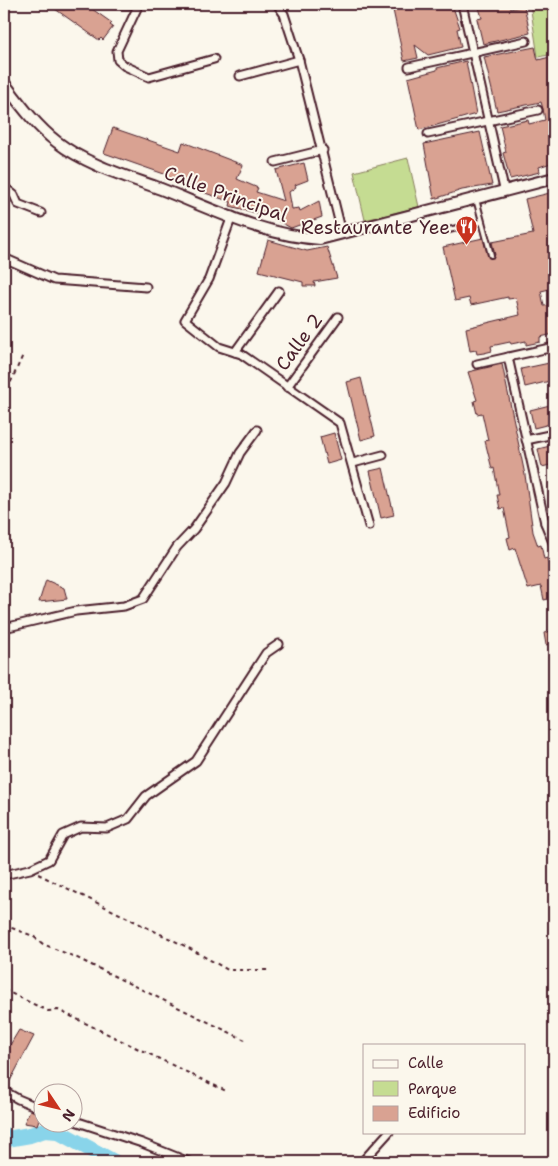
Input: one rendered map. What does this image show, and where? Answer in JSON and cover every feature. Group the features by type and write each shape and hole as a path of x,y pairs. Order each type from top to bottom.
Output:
{"street":[{"path":"114,4 130,4"},
{"path":"139,4 117,51 118,60 124,66 149,77 214,59"},
{"path":"277,4 284,14 299,60 323,150 342,233"},
{"path":"462,4 504,189"},
{"path":"409,67 526,41"},
{"path":"240,76 299,60"},
{"name":"Calle Principal","path":"4,83 30,117 58,142 91,162 232,216 295,237 320,239 504,189 554,178"},
{"path":"428,134 538,110"},
{"path":"275,162 323,150"},
{"path":"4,187 14,195 18,204 41,213"},
{"path":"232,216 209,279 184,320 219,347 235,352 340,423 353,463 368,526"},
{"path":"4,258 54,280 146,287"},
{"path":"235,352 279,291"},
{"name":"Calle 2","path":"287,387 338,317"},
{"path":"476,364 554,347"},
{"path":"508,357 545,523 554,545"},
{"path":"4,628 76,611 124,606 143,599 177,547 194,529 226,483 240,453 257,430"},
{"path":"526,440 554,434"},
{"path":"353,463 383,455"},
{"path":"545,523 554,520"},
{"path":"4,875 30,869 49,860 63,835 81,827 107,828 128,820 146,796 196,761 266,653 279,644"},
{"path":"4,1091 32,1105"},
{"path":"82,1123 142,1143 189,1162"},
{"path":"362,1162 387,1134"}],"lane":[{"path":"476,197 491,255"},
{"path":"445,231 481,222"}],"path":[{"path":"4,397 23,355"},
{"path":"30,869 187,947 228,970 268,970"},
{"path":"4,925 33,936 43,944 75,957 245,1040"},
{"path":"4,990 48,1011 58,1010 228,1092"}],"green space":[{"path":"530,4 554,4 554,54 538,57"},
{"path":"408,158 419,207 365,220 354,172"}],"building":[{"path":"48,4 85,4 112,23 110,25 113,27 103,40 101,38 99,40"},
{"path":"415,4 452,4 460,28 457,29 461,47 428,55 415,45 418,58 404,61 393,10"},
{"path":"478,4 509,4 510,9 524,6 530,33 483,44 477,19 482,18"},
{"path":"535,47 538,60 554,56 554,162 539,167 540,172 510,179 503,153 506,152 500,126 528,120 529,124 545,120 543,109 541,102 497,111 484,57"},
{"path":"466,61 476,114 419,130 408,78"},
{"path":"113,128 180,151 183,142 243,165 237,179 258,188 256,192 284,201 276,170 304,163 308,180 295,185 296,187 289,192 292,209 299,208 300,211 319,201 322,217 291,228 271,217 230,206 231,202 165,179 167,175 104,153"},
{"path":"480,132 492,185 462,190 434,199 424,144"},
{"path":"554,192 554,266 548,268 554,288 541,291 544,306 554,305 554,334 540,337 540,342 526,345 526,341 511,344 510,342 491,346 492,351 484,353 477,354 476,350 470,351 466,328 520,315 516,298 508,299 508,297 471,305 469,298 455,301 443,247 483,238 488,256 492,258 495,255 492,242 533,234 525,199"},
{"path":"268,240 307,251 327,247 337,278 314,282 315,286 303,286 303,282 259,271"},
{"path":"554,362 554,380 525,387 521,369"},
{"path":"502,364 525,475 533,532 538,546 541,545 544,559 547,558 554,586 554,615 551,615 548,599 544,600 541,586 528,589 515,548 510,550 507,538 510,537 504,508 500,509 494,468 492,469 485,441 488,440 482,413 477,414 474,401 477,400 468,372"},
{"path":"361,378 375,436 361,440 347,382"},
{"path":"554,404 554,423 534,428 530,410"},
{"path":"334,433 341,460 327,464 320,437"},
{"path":"554,445 554,464 542,467 538,449"},
{"path":"383,468 394,515 381,518 370,471"},
{"path":"46,580 64,588 67,599 39,602"},
{"path":"554,630 554,651 550,651 549,644 546,645 544,633"},
{"path":"19,1030 34,1036 10,1081 4,1077 4,1055"},
{"path":"30,1110 32,1111 32,1124 24,1123"}],"waterway":[{"path":"4,858 9,856"},
{"path":"4,1135 7,1139 45,1130 57,1131 114,1162"}],"place":[{"name":"Restaurante Yee","path":"466,246"}]}
